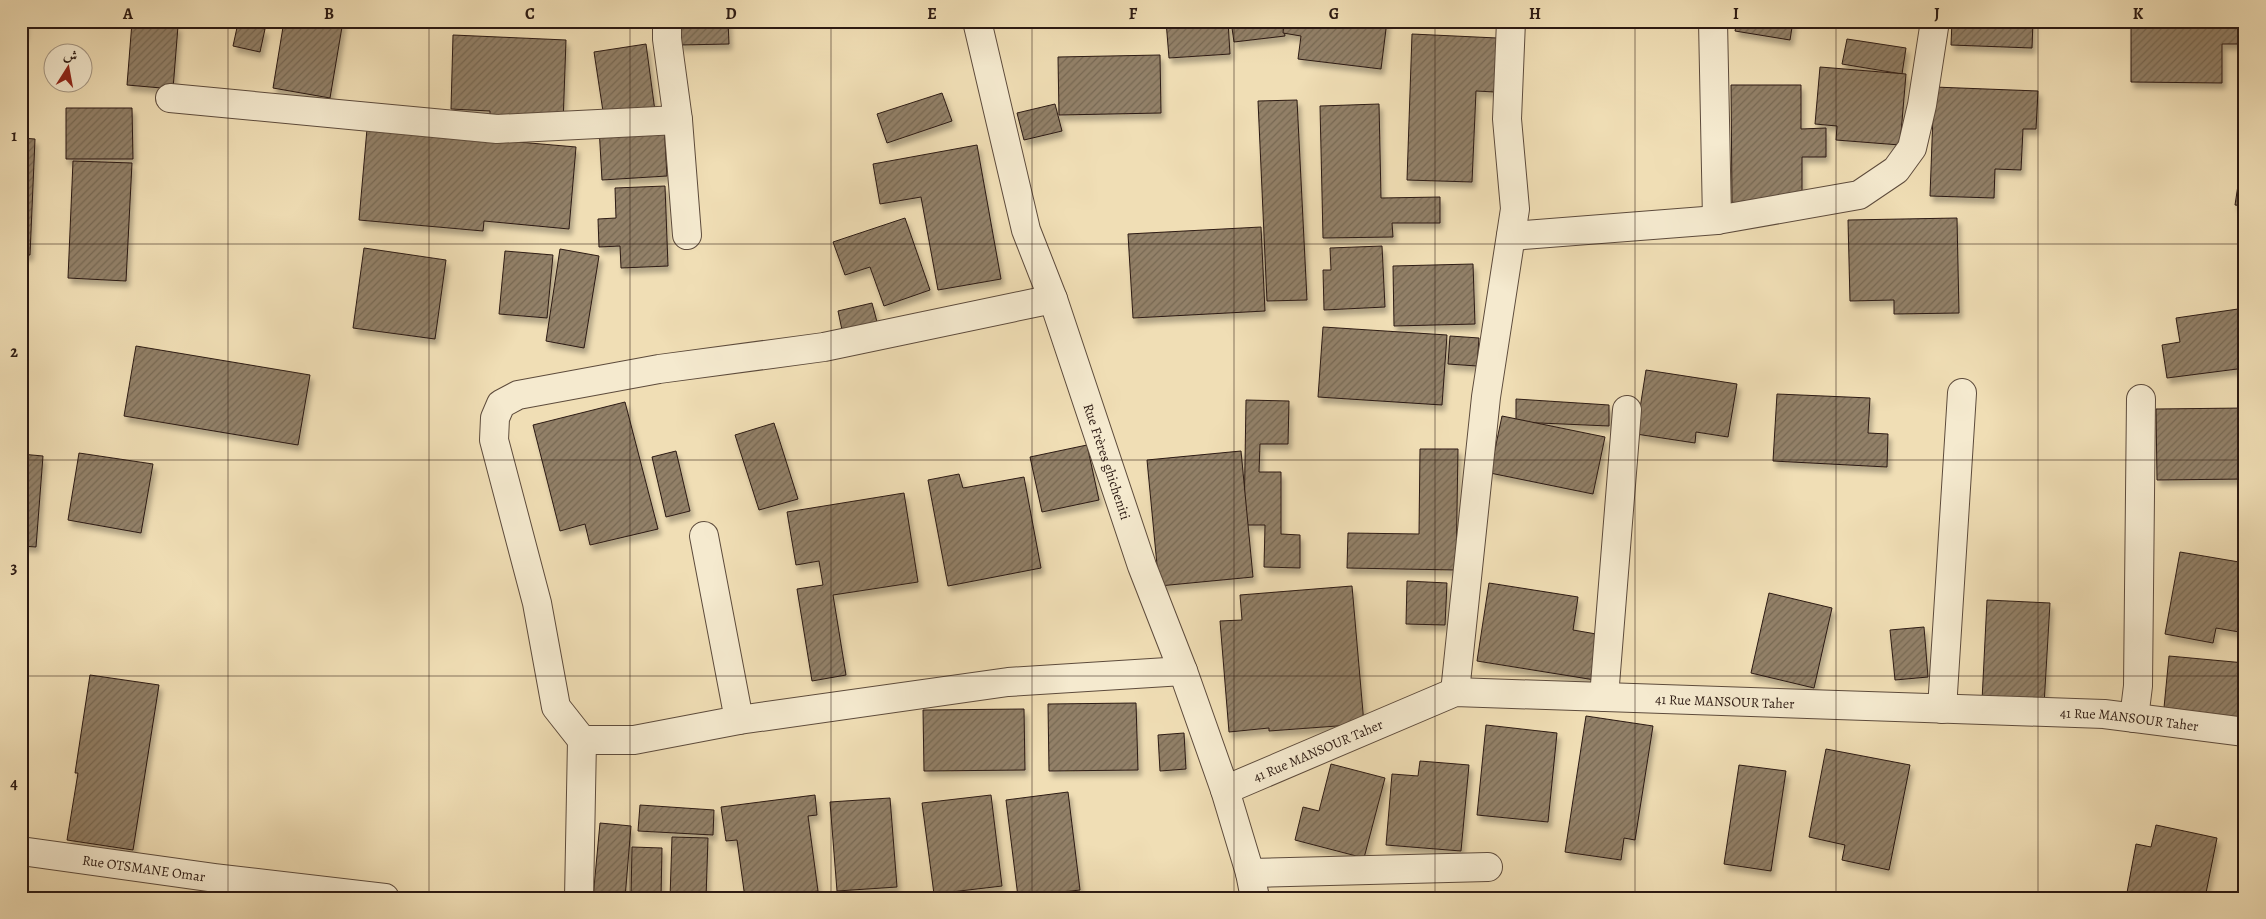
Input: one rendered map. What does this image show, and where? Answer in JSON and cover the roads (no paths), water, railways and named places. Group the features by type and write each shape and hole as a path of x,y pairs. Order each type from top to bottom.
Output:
{"street":[{"path":"667,21 667,39 678,120 687,235"},
{"name":"Rue Frères ghicheniti","path":"976,21 1026,230 1053,299 1142,566 1183,671 1225,790 1252,885"},
{"path":"1455,692 1486,397 1515,209 1506,119 1512,21"},
{"path":"1713,21 1717,220"},
{"path":"1511,236 1717,220 1859,194 1896,170 1912,148 1922,105 1935,21"},
{"path":"170,98 497,129 678,120"},
{"path":"580,898 582,740 556,707 537,603 494,440 495,418 501,404 518,395 659,369 824,346 1053,299"},
{"path":"1942,709 1962,393"},
{"path":"2134,718 2138,686 2141,399"},
{"path":"1604,697 1627,410"},
{"path":"704,536 739,720"},
{"path":"582,740 634,740 739,720 1008,682 1183,671"},
{"name":"41 Rue MANSOUR Taher","path":"1225,790 1455,692 2104,714 2245,732"},
{"name":"Rue OTSMANE Omar","path":"21,851 215,878 385,898"},
{"path":"1252,885 1488,867"}]}
